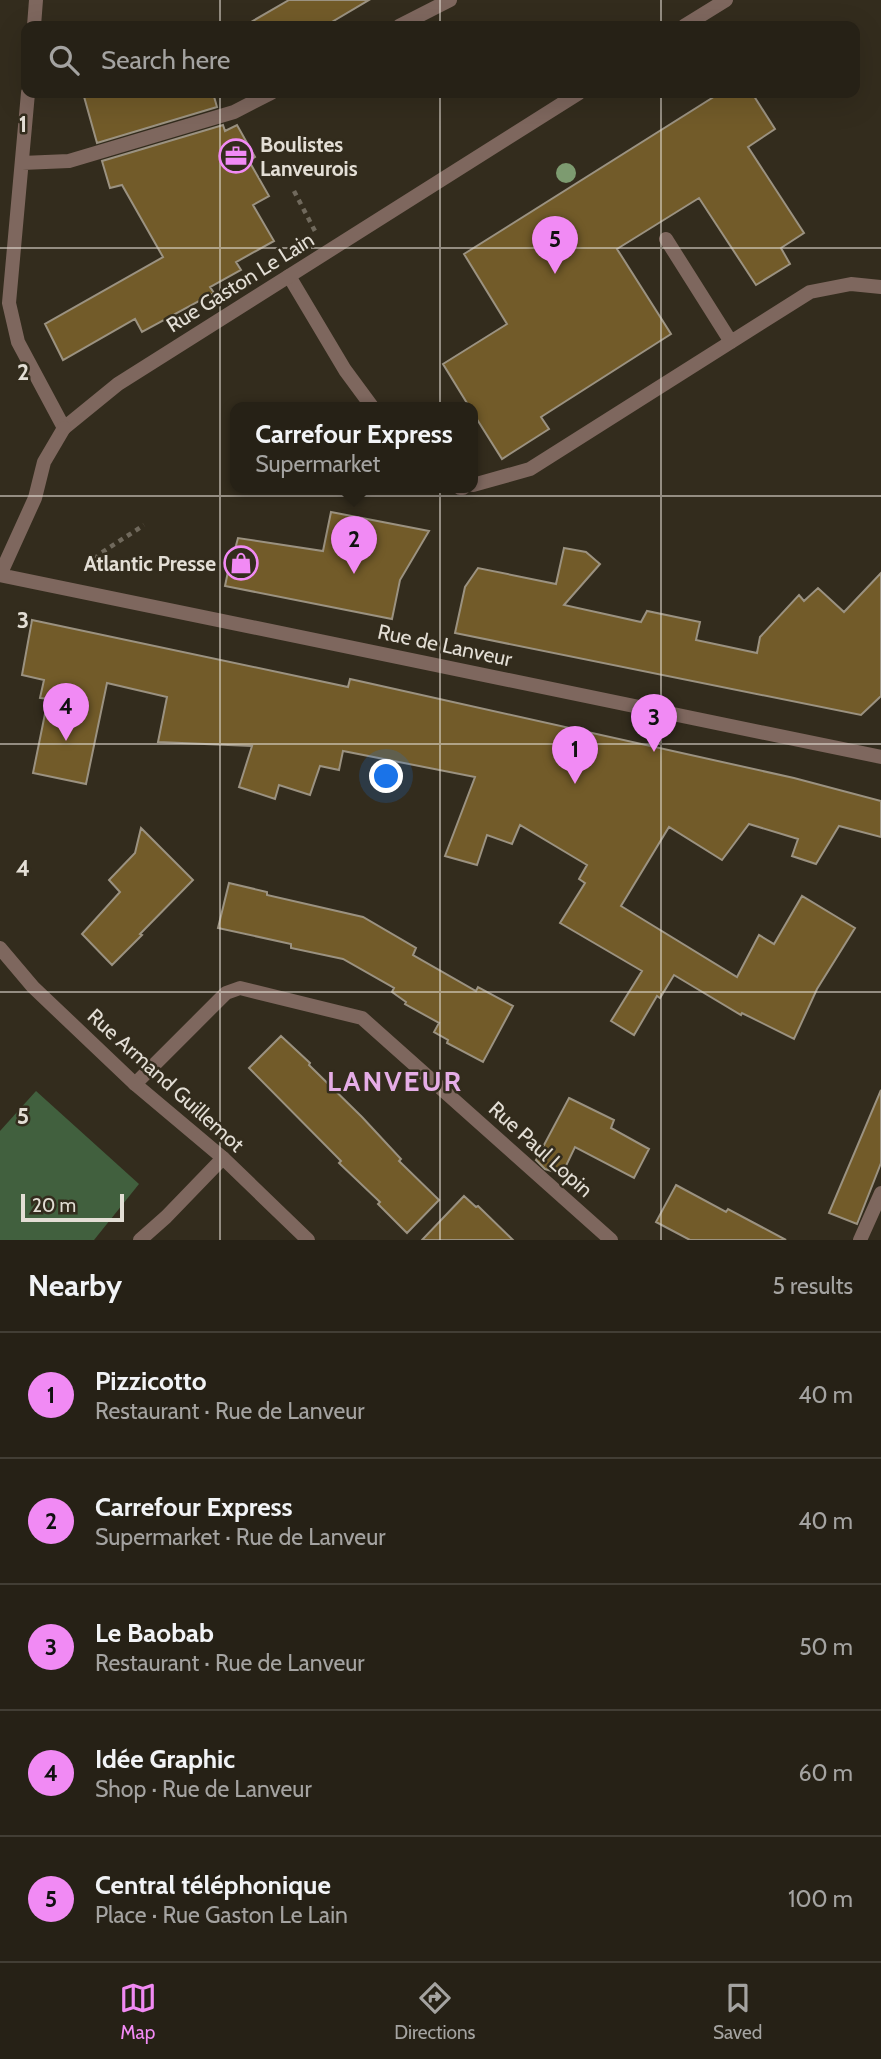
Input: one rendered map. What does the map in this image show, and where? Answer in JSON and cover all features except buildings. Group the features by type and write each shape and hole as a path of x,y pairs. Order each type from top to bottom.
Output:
{"street":[{"path":"34,21 36,0"},
{"path":"409,21 450,0"},
{"path":"692,21 726,0"},
{"path":"28,98 9,303 18,342 64,428"},
{"path":"22,163 69,161 234,112 261,98"},
{"name":"Rue Gaston Le Lain","path":"0,575 35,498 44,462 64,428 118,384 571,98"},
{"path":"666,239 731,342"},
{"path":"289,276 345,370 369,402"},
{"path":"478,484 530,469 810,292 851,284 881,287"},
{"name":"Rue de Lanveur","path":"0,575 881,757"},
{"name":"Rue Armand Guillemot","path":"0,947 33,987 135,1084 223,1158 308,1240"},
{"name":"Rue Paul Lopin","path":"135,1084 226,993 240,988 362,1018 611,1240"},
{"path":"140,1240 223,1158"},
{"path":"860,1240 881,1193"}],"path":[{"path":"294,191 326,253"},
{"path":"83,592 98,555 144,525"}],"green space":[{"path":"36,1091 139,1184 94,1240 0,1240 0,1131"}],"place":[{"name":"Boulistes Lanveurois","path":"236,156"},
{"name":"Central téléphonique","path":"555,274"},
{"name":"Atlantic Presse","path":"241,563"},
{"name":"Carrefour Express","path":"354,574"},
{"name":"Idée Graphic","path":"66,741"},
{"name":"Le Baobab","path":"654,752"},
{"name":"Pizzicotto","path":"575,784"}],"district":[{"name":"LANVEUR","path":"395,1081"}]}
